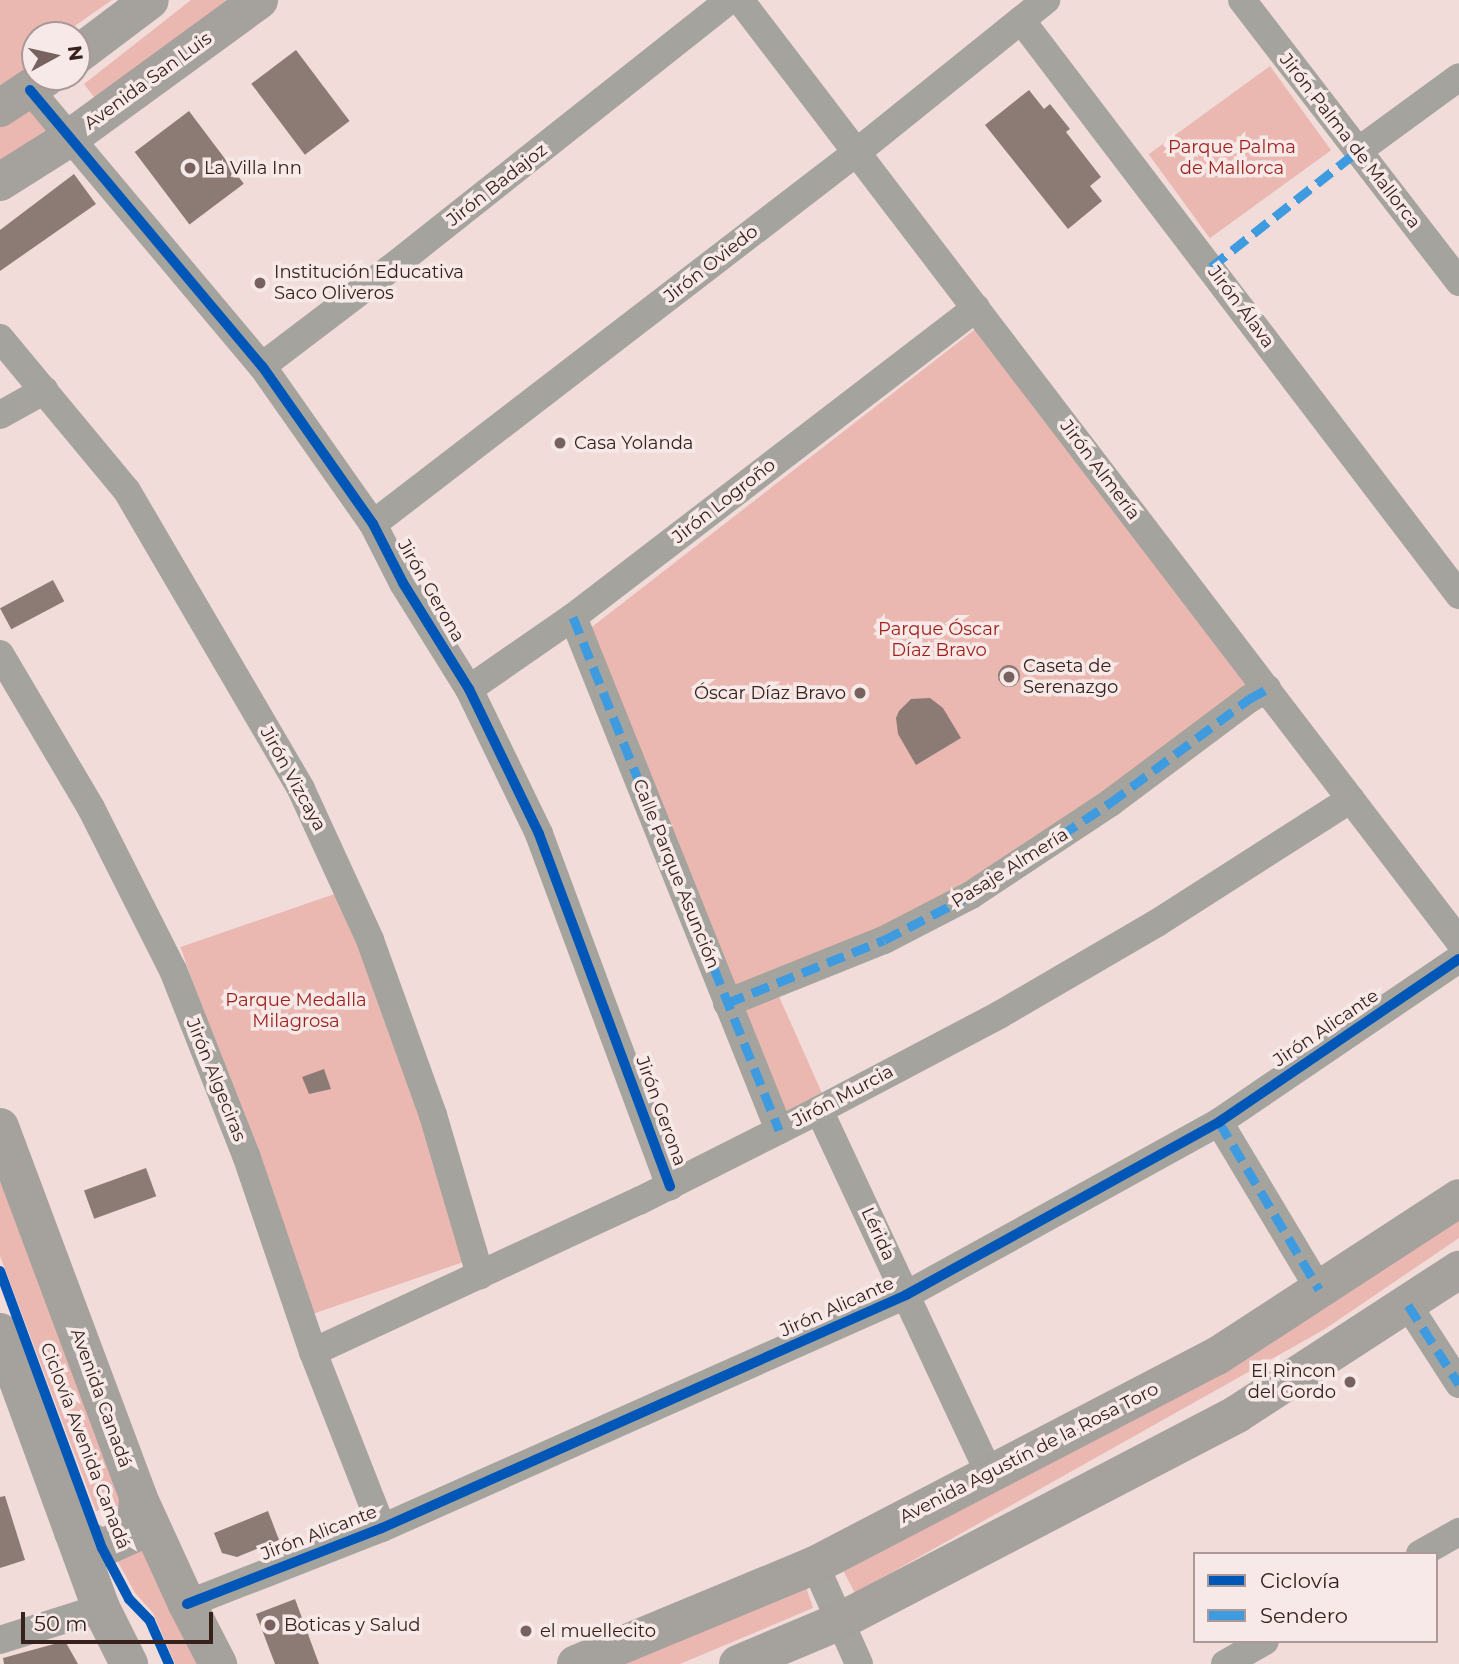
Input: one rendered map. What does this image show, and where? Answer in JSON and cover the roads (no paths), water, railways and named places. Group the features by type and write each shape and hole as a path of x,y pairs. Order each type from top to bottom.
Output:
{"street":[{"path":"91,44 150,0"},
{"name":"Avenida San Luis","path":"0,182 70,138 259,0"},
{"name":"Jirón Badajoz","path":"262,366 332,314 729,0"},
{"name":"Jirón Almería","path":"740,0 1459,941"},
{"name":"Jirón Oviedo","path":"373,524 857,152 1046,0"},
{"name":"Jirón Palma de Mallorca","path":"1242,0 1459,282"},
{"name":"Jirón Álava","path":"1021,20 1459,595"},
{"path":"1358,151 1459,77"},
{"name":"Jirón Gerona","path":"26,92 70,138 262,366 373,524 403,583 469,689 539,834 670,1186"},
{"name":"Jirón Logroño","path":"469,689 573,617 976,308"},
{"name":"Jirón Vizcaya","path":"0,338 127,491 301,789 370,940 433,1115 481,1275"},
{"path":"0,415 44,390"},
{"name":"Calle Parque Asunción","path":"573,617 779,1130"},
{"name":"Jirón Algeciras","path":"0,654 91,808 173,970 246,1155 313,1352 382,1528"},
{"name":"Pasaje Almería","path":"727,1003 884,940 971,895 1110,803 1248,699 1267,689"},
{"name":"Jirón Murcia","path":"313,1352 670,1186 820,1110 999,1014 1145,929 1351,799"},
{"name":"Jirón Alicante","path":"187,1604 382,1528 906,1295 1219,1122 1459,958"},
{"name":"Lérida","path":"820,1110 989,1473"},
{"path":"1219,1122 1319,1289"},
{"name":"Avenida Canadá","path":"0,1126 138,1497 218,1664"},
{"name":"Avenida Agustín de la Rosa Toro","path":"576,1664 815,1565 1217,1356 1459,1198"},
{"path":"738,1664 838,1622 1237,1414 1459,1270"},
{"path":"1408,1305 1459,1384"},
{"path":"0,1332 101,1608 129,1664"},
{"path":"73,1532 102,1548 135,1533 138,1497"},
{"path":"1424,1552 1459,1532"},
{"path":"815,1565 838,1622 859,1664"},
{"path":"0,1640 101,1608"},
{"path":"1225,1664 1262,1643"}],"place":[{"name":"La Villa Inn","path":"190,168"},
{"name":"Institución Educativa Saco Oliveros","path":"260,283"},
{"name":"Casa Yolanda","path":"560,443"},
{"name":"Caseta de Serenazgo","path":"1009,677"},
{"name":"Óscar Díaz Bravo","path":"860,693"},
{"name":"El Rincon del Gordo","path":"1350,1382"},
{"name":"Boticas y Salud","path":"270,1625"},
{"name":"el muellecito","path":"526,1631"}],"park label":[{"name":"Parque Palma de Mallorca","path":"1232,158"},
{"name":"Parque Óscar Díaz Bravo","path":"939,640"},
{"name":"Parque Medalla Milagrosa","path":"296,1011"}]}
